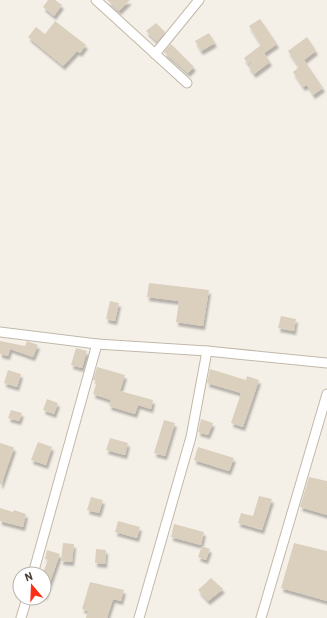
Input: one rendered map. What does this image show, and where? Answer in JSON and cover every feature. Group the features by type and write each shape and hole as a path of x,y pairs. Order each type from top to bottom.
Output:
{"street":[{"path":"96,0 187,83"},
{"path":"155,54 199,0"},
{"path":"0,332 96,344 207,351 327,363"},
{"path":"35,566 96,344"},
{"path":"140,618 191,437 207,351"},
{"path":"261,618 327,394"},
{"path":"21,618 25,606"}],"building":[{"path":"48,0 55,0 62,5 54,16 43,7"},
{"path":"107,0 130,0 119,11"},
{"path":"260,19 277,44 264,53 270,62 254,74 248,66 252,63 251,62 248,64 244,58 261,45 249,26"},
{"path":"55,21 86,45 80,53 77,51 63,66 28,37 36,27 45,34"},
{"path":"156,23 165,32 157,42 146,31"},
{"path":"209,33 215,43 201,51 195,41"},
{"path":"307,37 316,51 304,60 323,88 313,95 307,85 303,87 293,72 299,67 288,51"},
{"path":"171,44 194,67 188,73 164,52"},
{"path":"149,283 209,290 203,326 176,322 179,301 147,297"},
{"path":"110,301 119,303 115,321 106,319"},
{"path":"281,316 296,319 294,331 278,328"},
{"path":"0,341 25,346 27,341 38,345 33,357 10,349 8,356 0,354"},
{"path":"76,348 87,351 82,368 71,365"},
{"path":"97,367 125,375 120,391 153,400 151,409 138,405 135,414 109,406 111,400 93,394 97,381 93,380"},
{"path":"210,369 246,380 247,376 259,380 243,427 231,423 241,393 207,383"},
{"path":"8,370 21,374 17,387 4,383"},
{"path":"47,399 58,403 54,414 43,410"},
{"path":"11,410 22,413 19,421 8,418"},
{"path":"201,419 213,423 208,435 198,432"},
{"path":"164,420 175,423 165,456 154,453"},
{"path":"110,438 128,443 125,455 106,450"},
{"path":"38,442 52,447 46,465 31,460"},
{"path":"0,443 14,448 1,485 0,484"},
{"path":"198,447 234,458 229,471 194,460"},
{"path":"309,477 327,481 327,515 300,507"},
{"path":"259,496 272,499 262,530 238,523 241,513 253,516"},
{"path":"91,497 103,500 99,513 87,510"},
{"path":"0,508 26,514 23,527 0,521"},
{"path":"118,521 140,527 137,538 115,532"},
{"path":"174,524 204,532 201,545 171,537"},
{"path":"63,543 74,544 72,562 61,561"},
{"path":"294,543 327,551 327,601 281,588"},
{"path":"202,546 210,549 206,560 198,557"},
{"path":"96,549 106,550 105,564 95,563"},
{"path":"47,550 60,554 52,576 52,566 46,566 48,560 45,559"},
{"path":"211,578 223,589 208,601 198,590"},
{"path":"90,582 124,590 121,601 113,599 107,618 86,618 88,611 82,609"}]}
